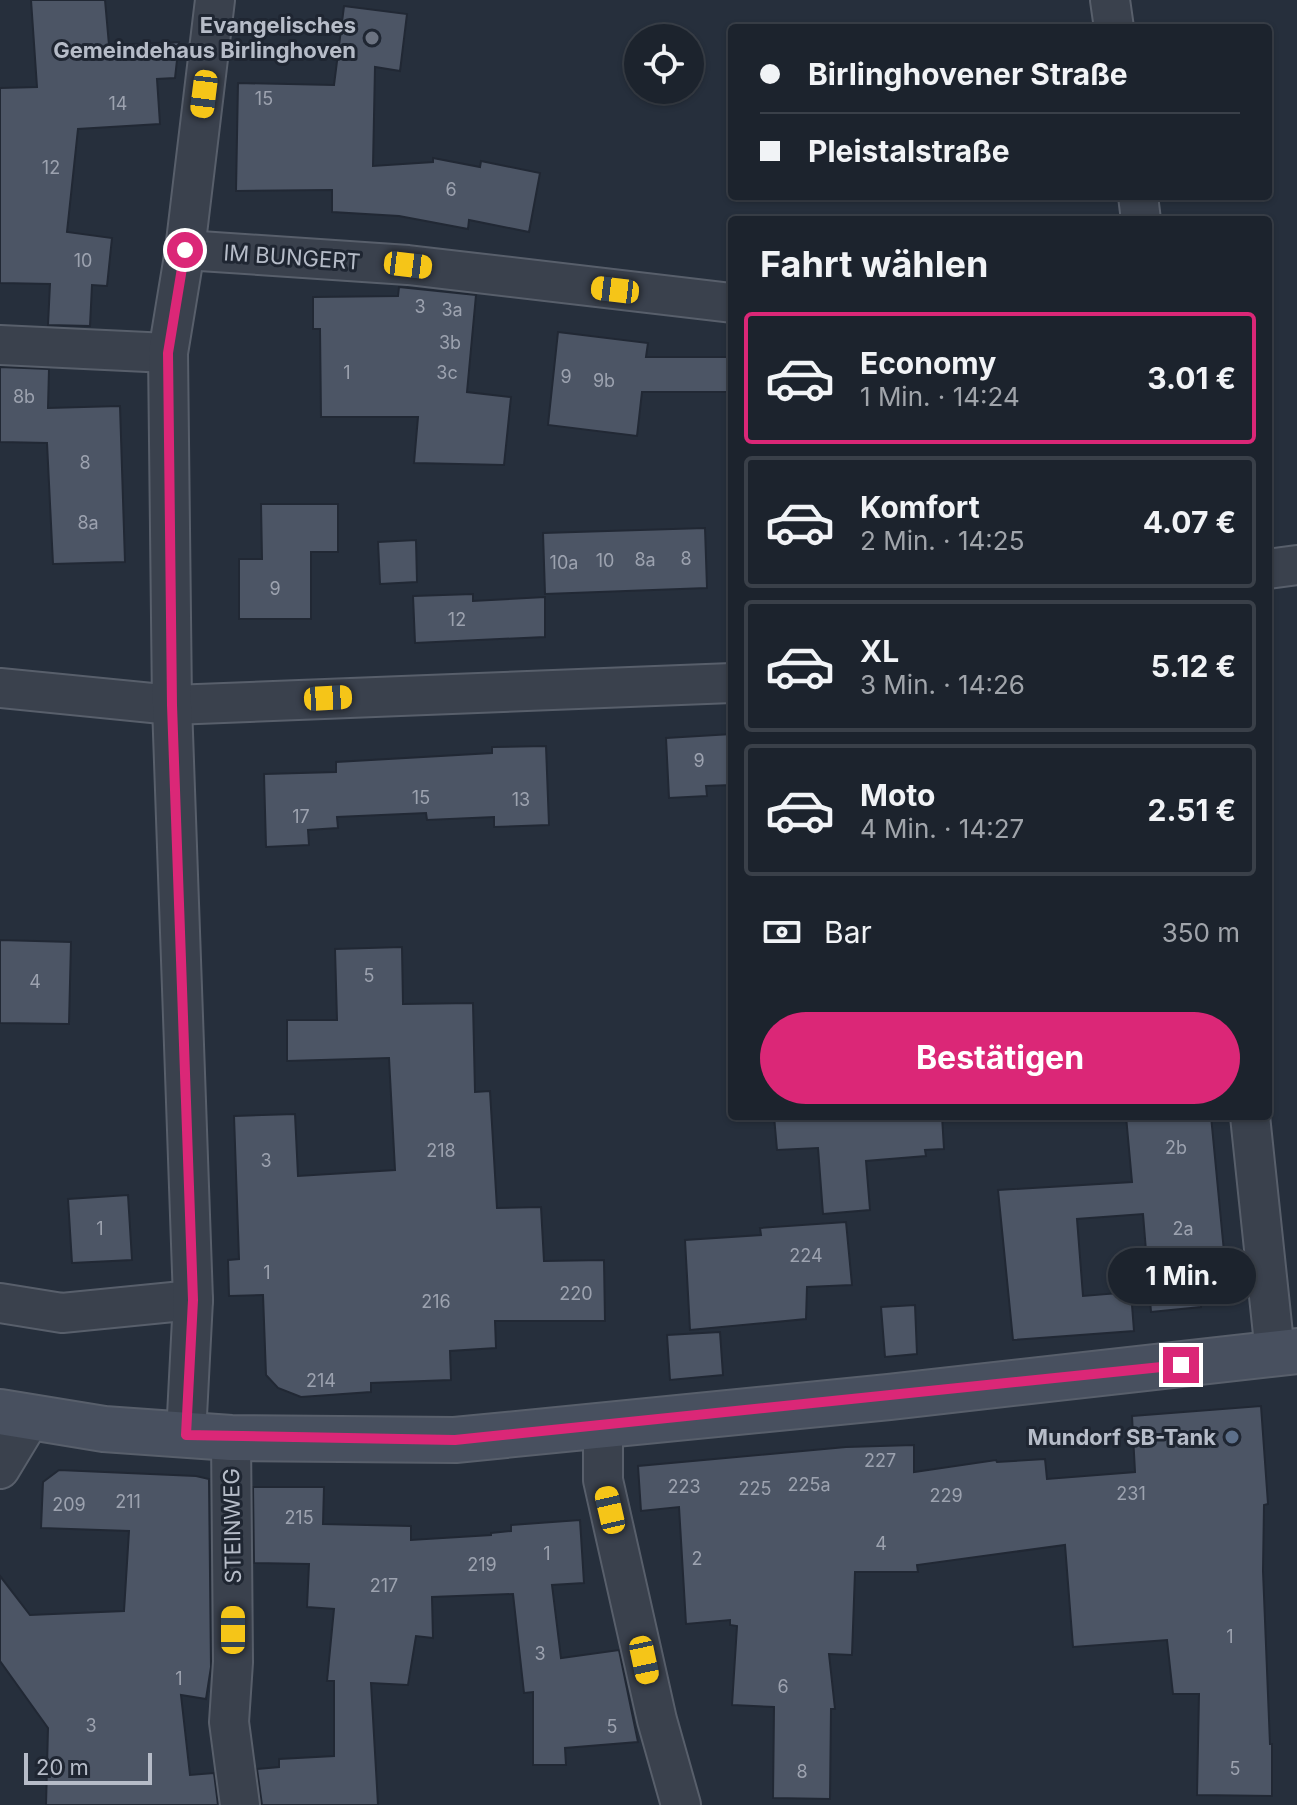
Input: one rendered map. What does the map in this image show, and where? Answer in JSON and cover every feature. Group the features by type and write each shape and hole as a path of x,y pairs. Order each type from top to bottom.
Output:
{"main road":[{"path":"16,1414 104,1429 231,1438 455,1440 889,1397 1286,1352"}],"street":[{"path":"186,1435 193,1300 172,705 168,353 185,250 215,0"},
{"path":"1110,0 1113,24"},
{"name":"IM BUNGERT","path":"185,250 408,265 728,303"},
{"path":"0,345 168,353"},
{"path":"1272,568 1297,565"},
{"path":"0,688 172,705 728,683"},
{"path":"1251,1120 1286,1352"},
{"path":"0,1303 62,1313 193,1300"},
{"path":"0,1469 16,1414"},
{"path":"603,1425 603,1480 657,1720 681,1805"},
{"name":"STEINWEG","path":"231,1438 233,1662 229,1722 240,1805"}],"building":[{"path":"31,0 105,0 109,45 179,42 175,78 157,79 160,124 78,129 67,232 112,238 107,286 92,285 90,326 48,325 50,284 0,283 0,88 37,87"},
{"path":"344,6 407,14 400,71 375,67 373,166 433,162 433,158 480,167 481,161 540,173 529,232 469,220 468,229 399,216 332,212 332,190 236,191 238,83 334,85"},
{"path":"399,287 476,295 467,392 511,397 504,465 414,463 418,417 321,417 320,329 313,329 313,297 398,296"},
{"path":"558,332 648,343 646,357 728,357 728,392 642,392 637,436 548,425"},
{"path":"0,367 49,369 48,408 120,406 125,562 53,564 47,443 0,442"},
{"path":"261,504 338,504 338,552 311,552 311,619 239,619 239,559 262,559"},
{"path":"705,528 707,588 545,594 543,533"},
{"path":"416,540 417,582 380,584 378,542"},
{"path":"473,594 473,601 545,597 545,637 415,643 413,596"},
{"path":"728,734 728,785 706,786 707,796 669,798 666,738"},
{"path":"546,746 549,825 494,827 494,817 427,820 426,813 337,817 338,828 308,830 309,845 266,847 264,774 336,772 336,762 492,753 492,747"},
{"path":"0,940 71,942 69,1024 0,1023"},
{"path":"402,947 403,1004 473,1003 475,1092 490,1091 497,1208 541,1207 544,1261 604,1260 605,1321 495,1321 496,1348 450,1351 451,1380 371,1383 371,1392 301,1397 278,1388 266,1375 263,1295 229,1296 228,1260 239,1259 234,1116 295,1114 298,1176 395,1170 389,1058 287,1061 287,1020 337,1020 335,949"},
{"path":"774,1120 942,1120 944,1149 925,1150 926,1156 866,1161 870,1210 823,1214 818,1148 777,1150"},
{"path":"1126,1120 1211,1120 1227,1283 1200,1285 1201,1307 1151,1312 1143,1214 1077,1219 1083,1296 1131,1292 1134,1331 1013,1340 998,1190 1132,1182"},
{"path":"128,1195 132,1260 72,1263 68,1199"},
{"path":"846,1222 852,1285 807,1287 806,1319 690,1330 685,1240 761,1235 760,1228"},
{"path":"915,1305 917,1354 885,1357 881,1307"},
{"path":"720,1332 723,1375 670,1380 667,1335"},
{"path":"1261,1406 1268,1504 1264,1505 1263,1571 1272,1796 1197,1795 1199,1694 1173,1694 1167,1640 1073,1647 1065,1545 917,1565 918,1572 855,1572 852,1655 829,1654 835,1709 831,1709 830,1799 773,1798 774,1707 732,1705 737,1626 730,1625 730,1620 686,1624 679,1507 641,1511 638,1466 846,1447 914,1445 914,1472 996,1460 1045,1459 1047,1479 1135,1472 1132,1416"},
{"path":"59,1470 209,1479 211,1667 206,1699 181,1695 190,1775 214,1773 218,1805 46,1805 48,1728 0,1661 0,1576 30,1615 124,1611 129,1531 41,1528 43,1482"},
{"path":"253,1487 324,1487 323,1524 411,1526 411,1540 491,1535 511,1531 511,1525 580,1520 584,1583 552,1585 561,1658 619,1650 638,1742 565,1748 566,1765 533,1765 533,1692 524,1693 513,1594 432,1597 433,1638 416,1636 408,1685 371,1683 378,1805 262,1805 257,1769 279,1767 279,1759 334,1756 334,1681 327,1681 334,1609 307,1607 309,1564 254,1563"}],"place":[{"name":"Evangelisches Gemeindehaus Birlinghoven","path":"372,38"},
{"name":"Mundorf SB-Tank","path":"1232,1437"}],"route":[{"path":"185,250 168,353 172,705 193,1300 186,1435 455,1440 1181,1365"}]}
